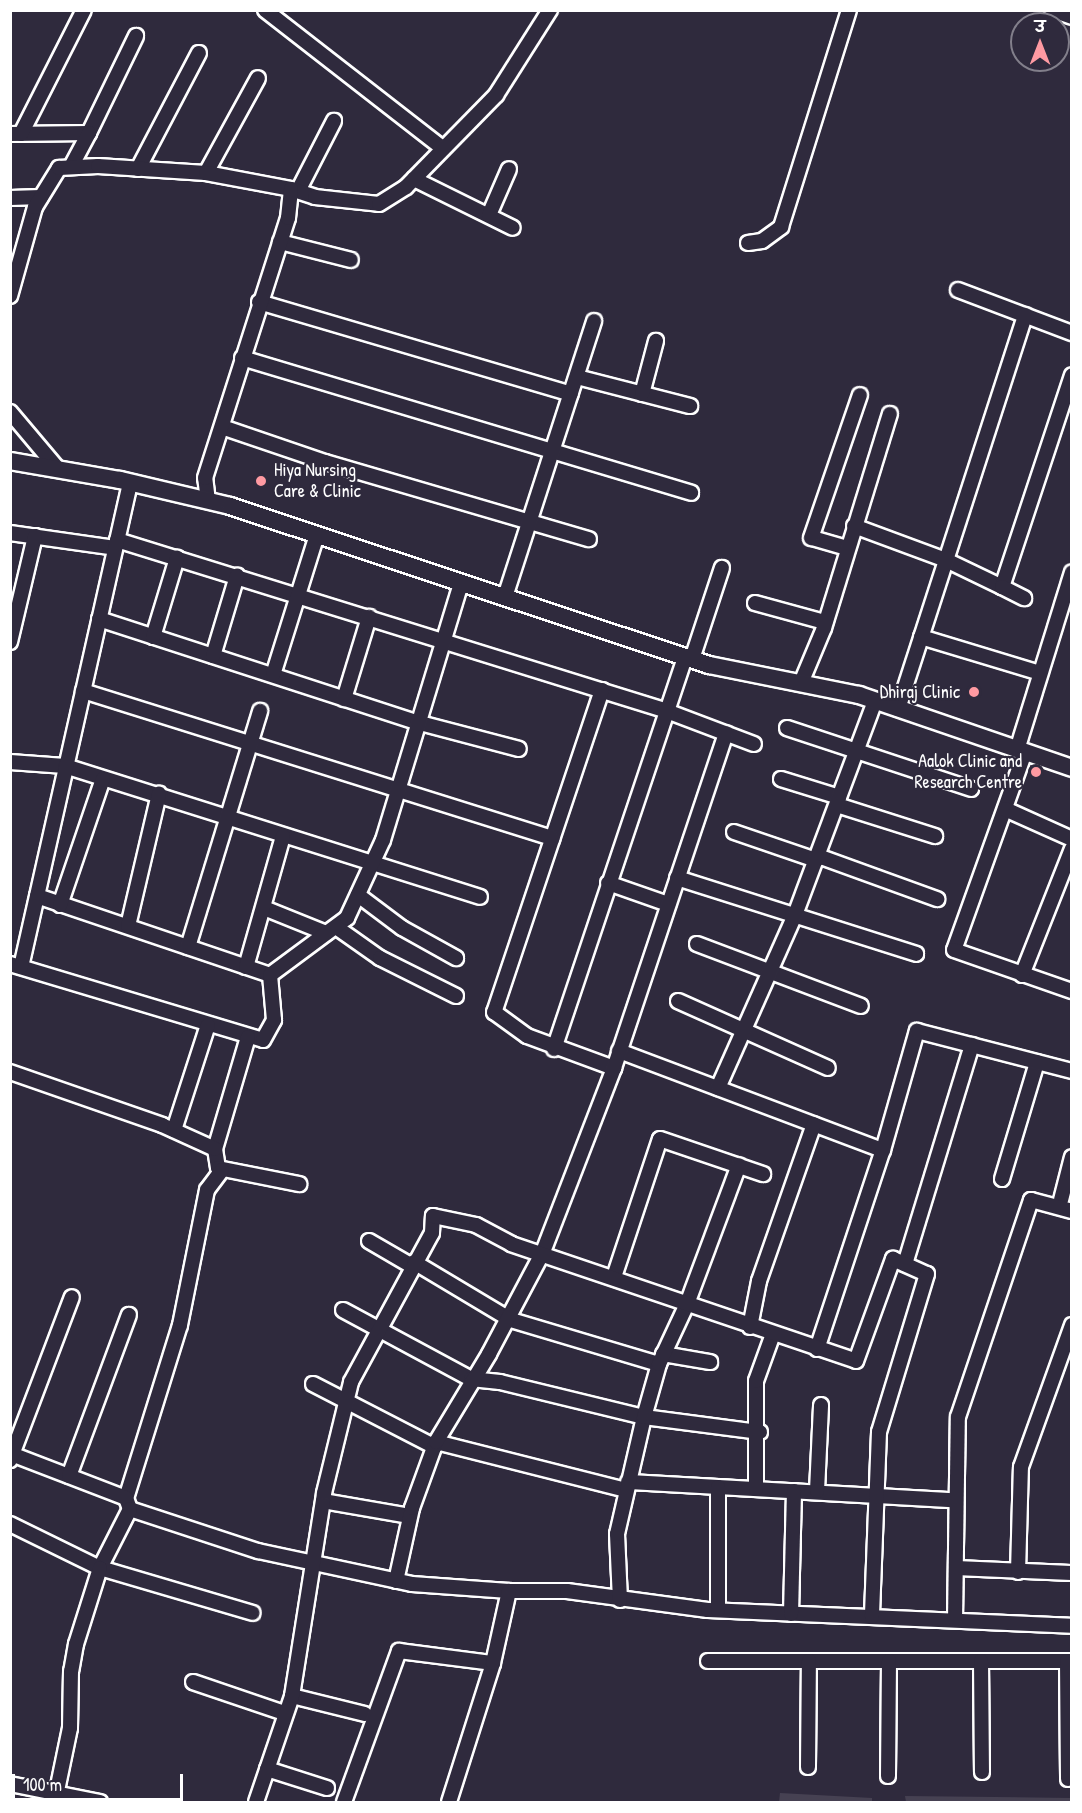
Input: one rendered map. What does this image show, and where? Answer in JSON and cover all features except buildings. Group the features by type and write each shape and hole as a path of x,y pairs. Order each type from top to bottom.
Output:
{"street":[{"path":"84,10 16,134 89,133"},
{"path":"265,10 442,148"},
{"path":"10,296 35,207 59,168 138,169 206,174 294,190 315,197 379,204 414,179 496,95 550,10"},
{"path":"748,243 762,241 781,227 849,10"},
{"path":"1052,10 1071,17"},
{"path":"71,167 136,36"},
{"path":"138,169 199,53"},
{"path":"206,174 258,78"},
{"path":"208,501 205,478 259,302 280,242 294,190 334,122"},
{"path":"489,216 509,169"},
{"path":"414,179 513,228"},
{"path":"10,198 41,197"},
{"path":"280,242 351,260"},
{"path":"958,290 1071,333"},
{"path":"259,302 571,394"},
{"path":"898,709 1025,315"},
{"path":"505,597 527,519 577,377 594,321"},
{"path":"642,394 656,341"},
{"path":"242,358 551,449 691,493"},
{"path":"1002,587 1071,374"},
{"path":"577,377 690,406"},
{"path":"847,548 811,538 860,395"},
{"path":"10,412 58,470"},
{"path":"801,683 825,622 890,414"},
{"path":"222,427 325,462 527,519 589,539"},
{"path":"10,461 130,483 208,501 689,658 875,701 1071,768"},
{"path":"130,483 37,896 16,966 263,1040 273,1020 270,975"},
{"path":"854,526 946,560 1024,598"},
{"path":"10,533 116,544 177,558 602,690 664,710 754,744"},
{"path":"273,675 301,596 317,535"},
{"path":"10,642 35,536"},
{"path":"153,637 177,558"},
{"path":"554,1049 664,710 689,658 722,568"},
{"path":"1071,572 1040,673 1005,809 954,950 1071,992"},
{"path":"213,656 237,576"},
{"path":"270,975 316,944 348,918 372,865 399,788 461,583"},
{"path":"755,603 825,622"},
{"path":"344,699 369,617"},
{"path":"99,619 420,723 519,749"},
{"path":"921,637 1040,673"},
{"path":"602,690 494,1012 507,1024 554,1049 614,1068"},
{"path":"83,691 553,838"},
{"path":"718,1089 746,1031 795,915 875,701"},
{"path":"188,947 260,711"},
{"path":"787,728 857,748 971,789"},
{"path":"396,1581 410,1516 435,1445 471,1379 489,1354 543,1252 614,1068 726,733"},
{"path":"10,762 65,766 159,794 372,865 480,897"},
{"path":"60,905 103,779"},
{"path":"781,779 935,836"},
{"path":"128,926 159,794"},
{"path":"1005,809 1071,839"},
{"path":"734,832 937,900"},
{"path":"246,967 283,836"},
{"path":"1022,975 1071,849"},
{"path":"677,878 916,954"},
{"path":"608,883 668,904"},
{"path":"358,895 402,928 456,958"},
{"path":"37,896 270,975"},
{"path":"264,908 331,930 380,958 456,996"},
{"path":"697,944 771,970 861,1006"},
{"path":"678,1001 828,1068"},
{"path":"174,1130 208,1025"},
{"path":"817,1349 883,1150 917,1031 1071,1071"},
{"path":"222,1170 215,1149 248,1037"},
{"path":"905,1264 972,1045"},
{"path":"619,1051 883,1150"},
{"path":"1002,1179 1037,1062"},
{"path":"10,1072 174,1130 215,1149"},
{"path":"750,1327 759,1281 814,1124"},
{"path":"614,1277 660,1139 763,1174"},
{"path":"1061,1200 1071,1157"},
{"path":"620,1600 617,1534 644,1417 661,1359 687,1304 739,1165"},
{"path":"222,1170 299,1184"},
{"path":"57,1791 70,1728 74,1653 100,1568 128,1504 180,1325 207,1191 222,1170"},
{"path":"955,1620 958,1417 1031,1200 1071,1212"},
{"path":"256,1803 284,1713 292,1696 323,1501 351,1382 381,1330 413,1264 432,1233 433,1216 476,1225 512,1244 543,1252 750,1327 856,1361 893,1259 927,1274 884,1406 875,1496 872,1617"},
{"path":"369,1241 507,1318 661,1359 710,1362"},
{"path":"72,1297 12,1457 69,1476 128,1504 314,1565 396,1581 509,1592 567,1591 620,1600 718,1610 1071,1626"},
{"path":"343,1310 471,1379 500,1382 644,1417 758,1431"},
{"path":"69,1476 129,1315"},
{"path":"1018,1572 1021,1467 1071,1325"},
{"path":"756,1489 758,1431 756,1381 773,1334"},
{"path":"313,1384 435,1445 627,1486 816,1491 955,1500"},
{"path":"816,1491 821,1405"},
{"path":"718,1487 718,1610"},
{"path":"791,1614 794,1491"},
{"path":"323,1501 410,1516"},
{"path":"10,1524 100,1568 253,1613"},
{"path":"956,1568 1071,1574"},
{"path":"449,1803 493,1663 509,1592"},
{"path":"344,1803 399,1651 493,1663"},
{"path":"708,1661 1069,1661 1068,1779"},
{"path":"808,1661 808,1767"},
{"path":"888,1776 889,1661"},
{"path":"981,1661 982,1772"},
{"path":"193,1682 284,1713"},
{"path":"292,1696 364,1714"},
{"path":"267,1769 327,1788"},
{"path":"10,1784 57,1791 100,1803"}],"shaded area":[{"path":"780,1793 872,1798 872,1802 779,1802"},
{"path":"905,1796 1071,1798 1072,1802 906,1802"}],"place":[{"name":"Hiya Nursing Care & Clinic","path":"261,481"},
{"name":"Dhiraj Clinic","path":"974,692"},
{"name":"Aalok Clinic and Research Centre","path":"1036,772"}]}
